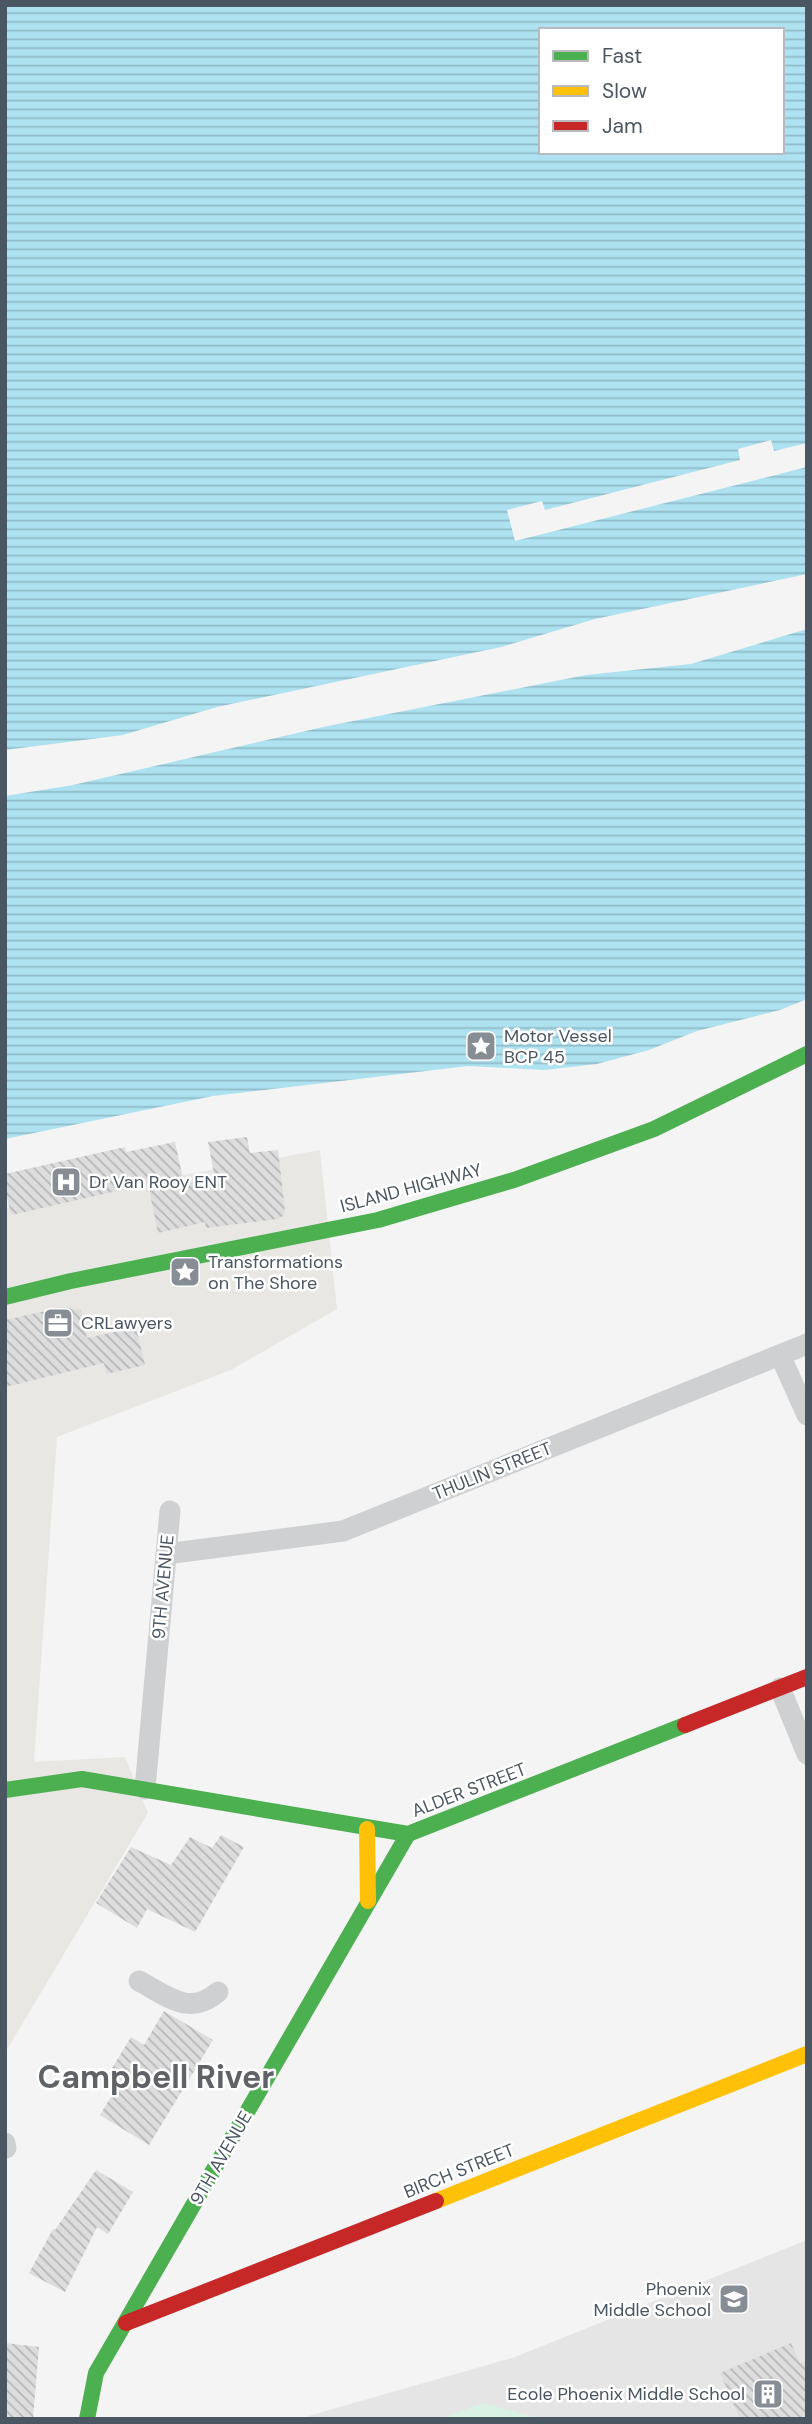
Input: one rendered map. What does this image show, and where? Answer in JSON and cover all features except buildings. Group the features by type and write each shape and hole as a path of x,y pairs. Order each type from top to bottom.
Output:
{"street":[{"name":"ISLAND HIGHWAY","path":"5,1297 139,1267 378,1220 514,1180 654,1129 807,1054"},
{"name":"THULIN STREET","path":"166,1554 343,1531 807,1345"},
{"path":"780,1355 807,1415"},
{"name":"9TH AVENUE","path":"145,1789 170,1511"},
{"name":"ALDER STREET","path":"5,1790 82,1779 408,1834 807,1677"},
{"path":"780,1688 807,1754"},
{"path":"367,1829 368,1901"},
{"name":"9TH AVENUE","path":"87,2419 96,2373 408,1834"},
{"path":"139,1981 182,2003 207,2002 218,1992"},
{"name":"BIRCH STREET","path":"126,2323 807,2054"}],"shaded area":[{"path":"320,1150 337,1309 231,1370 57,1437 34,1762 125,1757 148,1813 5,2053 5,1208"},
{"name":"Phoenix Middle School","path":"807,2240 807,2419 308,2419 308,2416 515,2357"}],"green space":[{"path":"483,2403 542,2419 440,2419"}],"water":[{"path":"5,5 807,5 807,574 595,619 501,647 217,707 123,735 5,750"},
{"path":"807,629 807,999 780,1010 697,1031 649,1050 597,1064 544,1070 468,1066 213,1096 5,1139 5,796 73,785 323,727 586,675 691,664"}],"pier":[{"path":"771,440 774,451 807,443 807,467 515,541 507,510 542,501 545,510 740,460 738,449"}],"traffic: fast":[{"path":"5,1297 71,1281 378,1220 514,1180 654,1129 807,1054"},
{"path":"5,1790 82,1779 408,1834 685,1725"},
{"path":"87,2419 96,2373 408,1834"}],"traffic: slow":[{"path":"367,1829 368,1901"},
{"path":"436,2201 807,2054"}],"traffic: jam":[{"path":"685,1725 807,1677"},
{"path":"126,2323 436,2201"}],"place":[{"name":"Motor Vessel BCP 45","path":"481,1046"},
{"name":"Dr Van Rooy ENT","path":"66,1182"},
{"name":"Transformations on The Shore","path":"185,1272"},
{"name":"CRLawyers","path":"58,1323"},
{"name":"Phoenix Middle School","path":"734,2299"},
{"name":"Ecole Phoenix Middle School","path":"768,2394"}],"district":[{"name":"Campbell River","path":"156,2077"}]}
